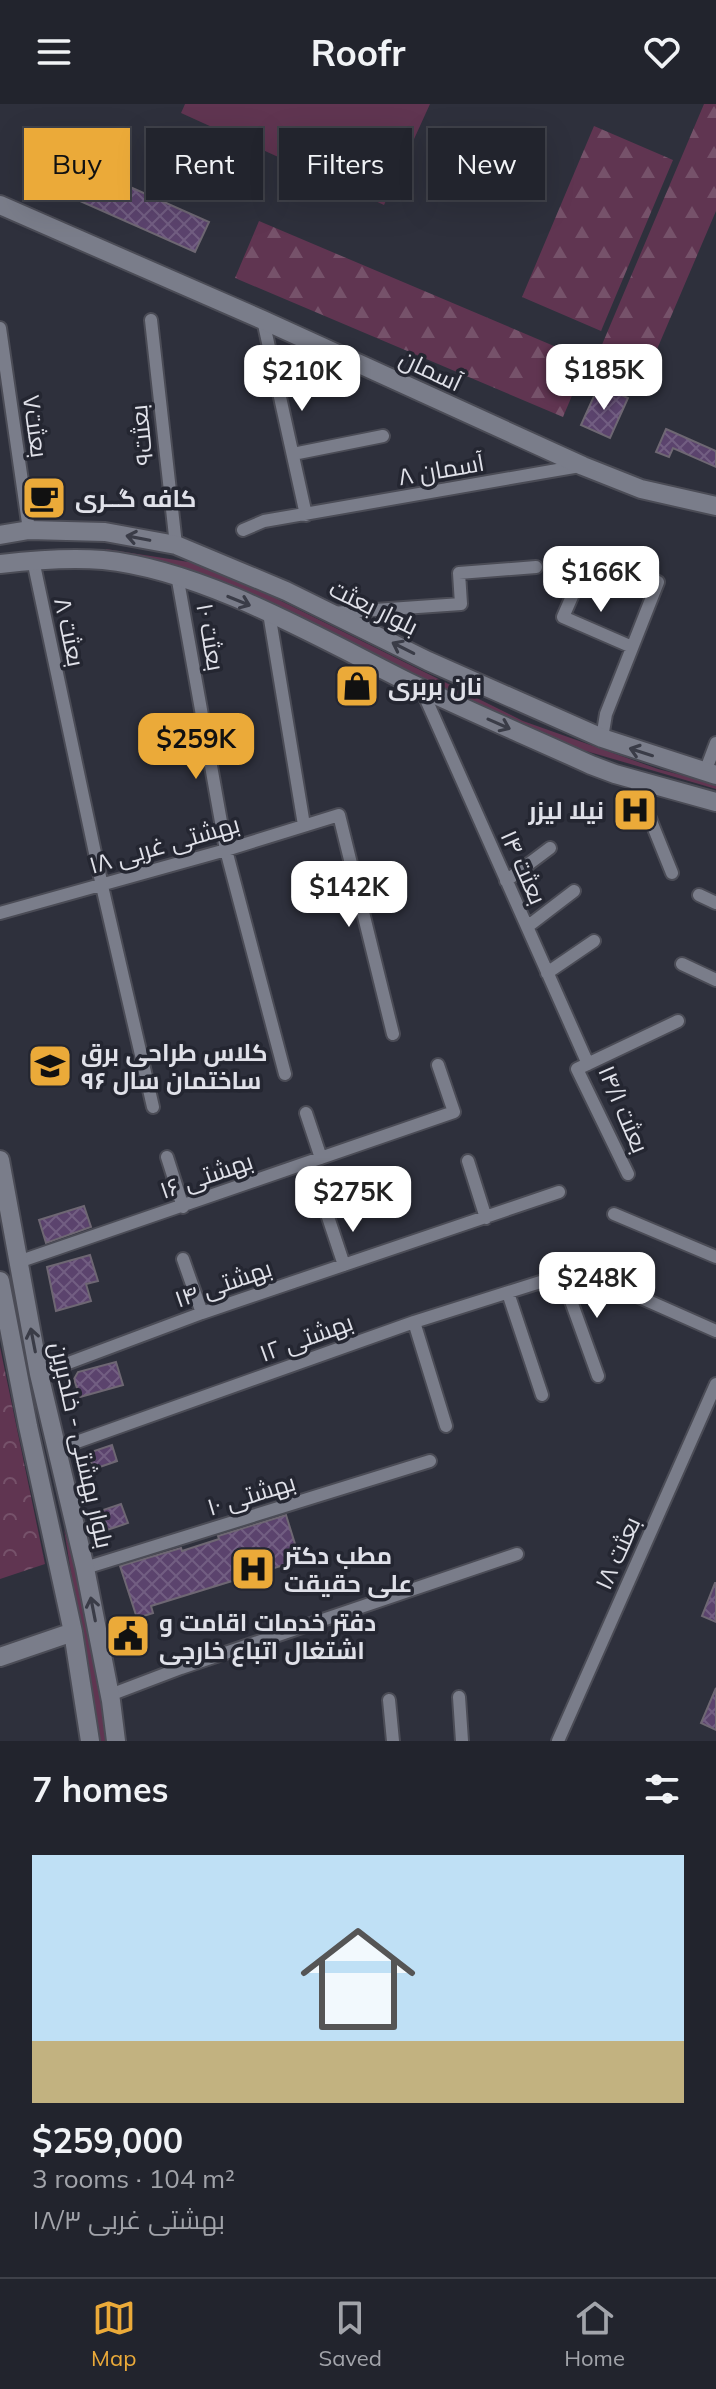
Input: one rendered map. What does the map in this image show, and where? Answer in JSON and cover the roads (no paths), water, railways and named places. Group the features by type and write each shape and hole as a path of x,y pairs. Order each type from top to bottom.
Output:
{"main road":[{"name":"آسمان","path":"0,205 263,320 583,466 641,489 716,506"},
{"name":"بلوار بعثت","path":"0,535 29,530 100,531 176,545 332,613 428,661 602,738 710,773"},
{"path":"98,560 100,531"},
{"path":"0,564 33,560 98,560 177,575 269,613 421,688 591,765 716,802"},
{"path":"591,765 602,738"},
{"name":"بلوار بهشتی - خلدبرین","path":"0,1160 39,1374 85,1568 116,1741"},
{"name":"بلوار بهشتی - خلدبرین","path":"0,1281 44,1505 73,1632 90,1741"},
{"path":"44,1505 68,1498"},
{"path":"0,1657 73,1632"}],"street":[{"name":"بعثت۹","path":"151,320 176,545"},
{"path":"263,320 306,515"},
{"name":"بعثت۷","path":"0,328 29,530"},
{"path":"293,454 383,436"},
{"name":"۸ آسمان","path":"243,530 264,521 583,466"},
{"name":"۸ بعثت","path":"33,560 102,886 153,1107"},
{"path":"602,738 606,714 658,582 616,565"},
{"path":"332,613 461,604 459,573 536,567"},
{"name":"۱۰ بعثت","path":"177,575 226,850 285,1074"},
{"path":"580,578 563,617 632,647"},
{"path":"269,613 304,825"},
{"name":"بعثت ۱۴","path":"421,688 588,1064"},
{"path":"710,773 716,743"},
{"path":"634,779 672,873"},
{"name":"بهشتی غربی ۱۸","path":"0,913 339,815 393,1034"},
{"path":"506,881 550,848"},
{"path":"527,927 574,891"},
{"path":"699,895 716,903"},
{"path":"547,973 594,941"},
{"path":"682,964 716,980"},
{"path":"588,1064 678,1021"},
{"name":"۱۴/۱ بعثت","path":"588,1064 577,1069 628,1174"},
{"name":"۱۶ بهشتی","path":"18,1262 454,1112 438,1065"},
{"path":"306,1113 321,1158"},
{"path":"167,1157 183,1207"},
{"path":"468,1161 486,1218"},
{"name":"۱۴ بهشتی","path":"39,1374 202,1313 559,1192"},
{"path":"327,1214 344,1265"},
{"path":"614,1214 716,1257"},
{"path":"183,1259 202,1313"},
{"name":"۱۲ بهشتی","path":"57,1449 414,1322 567,1274 598,1376"},
{"path":"612,1285 716,1331"},
{"path":"508,1293 542,1395"},
{"path":"414,1322 446,1426"},
{"name":"بعثت ۱۸","path":"558,1741 716,1384"},
{"name":"۱۰ بهشتی","path":"85,1568 430,1461"},
{"path":"110,1695 517,1554"},
{"path":"459,1697 462,1741"},
{"path":"389,1700 393,1741"}],"place":[{"name":"کافه گــری","path":"44,498"},
{"name":"نان بربری","path":"357,686"},
{"name":"نیلا لیزر","path":"635,810"},
{"name":"کلاس طراحی برق ساختمان سال ۹۶","path":"50,1066"},
{"name":"مطب دکتر علی حقیقت","path":"253,1569"},
{"name":"دفتر خدمات اقامت و اشتغال اتباع خارجی","path":"128,1636"}]}
